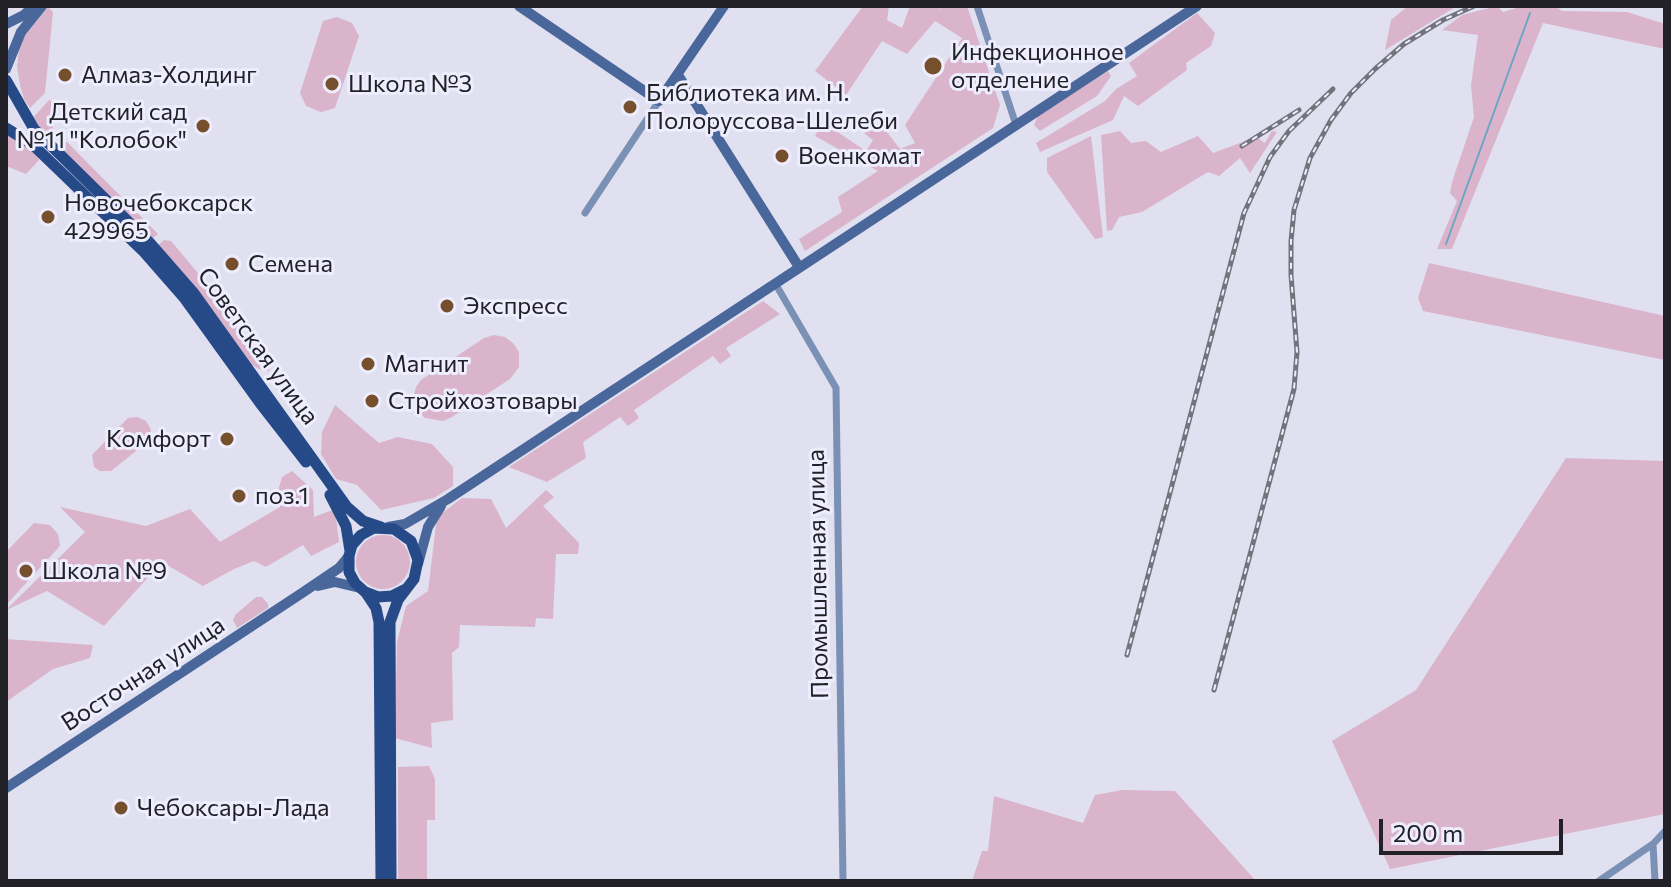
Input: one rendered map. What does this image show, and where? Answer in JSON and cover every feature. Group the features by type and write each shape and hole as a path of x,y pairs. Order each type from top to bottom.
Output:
{"main road":[{"name":"Советская улица","path":"6,80 39,135 151,244 193,292 327,484 355,515 369,524 384,527"},
{"name":"Советская улица","path":"6,128 32,144 143,251 185,299 260,403 311,462"},
{"name":"Советская улица","path":"327,484 343,518 349,554"},
{"path":"381,881 385,762 390,622 393,609 414,579 418,566 417,553 411,541 400,532 384,527 361,535 349,554 349,572 376,608 379,622 385,762 391,881"},
{"path":"363,590 385,597 406,589"}],"street":[{"path":"6,24 34,6"},
{"path":"6,69 21,32 42,6"},
{"path":"519,6 659,101"},
{"path":"585,213 724,6"},
{"path":"977,6 1016,125"},
{"path":"384,527 405,524 448,499 1197,6"},
{"path":"678,75 799,267"},
{"name":"Промышленная улица","path":"775,283 836,388 843,881"},
{"path":"418,566 433,516 448,499"},
{"name":"Восточная улица","path":"6,788 339,568 349,554"},
{"name":"Восточная улица","path":"302,593 335,582 363,590"},
{"path":"1599,881 1653,844 1665,831"},
{"path":"1653,844 1655,881"}],"shaded area":[{"path":"863,6 889,6 887,20 902,28 910,6 935,6 940,9 940,6 967,6 1000,105 993,128 805,251 799,239 842,212 838,197 878,171 815,136 819,129 833,129 866,151 873,140 864,133 883,127 900,149 915,143 905,125 962,38 935,21 907,54 882,41 846,95 815,71"},
{"path":"1408,6 1457,6 1385,50 1391,20"},
{"path":"1497,6 1503,12 1523,6 1555,6 1562,11 1627,12 1665,24 1665,49 1543,23 1452,249 1437,249 1457,201 1450,193 1452,182 1474,117 1471,85 1478,35 1442,30 1462,15"},
{"path":"48,7 53,12 45,93 30,108 20,85 17,67 19,49 23,37"},
{"path":"1197,13 1215,33 1211,46 1186,63 1187,70 1138,106 1124,96 1113,120 1040,152 1036,143 1105,101 1116,89 1137,76 1129,63"},
{"path":"337,17 352,23 359,36 335,108 321,112 306,106 300,93 323,21"},
{"path":"1108,71 1111,76 1097,96 1040,131 1034,125 1038,115"},
{"path":"49,100 52,101 51,124 58,135 52,141 32,119"},
{"path":"6,131 35,150 39,160 26,174 6,166"},
{"path":"1120,131 1131,143 1146,141 1161,152 1198,136 1213,153 1256,137 1265,143 1272,131 1277,132 1250,173 1240,158 1219,176 1208,172 1142,212 1119,217 1112,230 1107,231 1101,135"},
{"path":"1091,136 1103,237 1095,239 1047,172 1047,158"},
{"path":"67,142 158,234 153,238 147,237 58,146"},
{"path":"164,240 171,241 224,304 270,371 247,362 157,246"},
{"path":"1429,263 1665,316 1665,360 1423,311 1418,298"},
{"path":"763,301 780,314 726,348 731,356 720,364 713,356 634,410 639,418 628,426 620,417 583,442 586,458 547,482 509,467"},
{"path":"494,335 505,337 519,352 519,367 510,379 452,417 443,421 425,418 416,409 413,398 421,380 484,338"},
{"path":"335,405 379,443 398,437 432,444 453,467 453,486 434,498 381,510 357,485 336,479 321,454 322,432"},
{"path":"137,417 146,421 151,430 146,443 111,471 100,471 94,467 92,455 128,418"},
{"path":"1566,458 1665,461 1665,814 1390,869 1332,741 1416,690"},
{"path":"292,471 313,490 314,517 335,509 339,542 311,556 303,545 266,567 254,561 203,586 162,562 104,626 47,591 6,610 85,532 60,507 146,526 190,509 220,542 280,507 278,491 282,477"},
{"path":"546,490 554,497 543,506 579,543 578,554 556,554 553,619 536,618 535,627 460,625 459,647 452,653 453,720 431,723 432,748 395,738 397,642 406,606 428,591 437,517 462,498 491,499 506,528"},
{"path":"34,523 50,525 58,534 60,546 6,605 6,552"},
{"path":"383,535 394,537 402,543 408,551 408,573 402,581 394,587 383,589 372,587 364,581 358,573 356,562 358,551 364,543 372,537"},
{"path":"256,597 262,597 268,608 237,628 233,620 235,615"},
{"path":"6,639 93,645 90,658 53,669 6,702"},
{"path":"429,766 435,779 435,820 427,820 427,881 398,881 398,767"},
{"path":"1123,790 1175,791 1256,881 972,881 982,851 988,851 994,796 1083,823 1095,795"}],"waterway":[{"path":"1446,244 1530,13"}],"railway":[{"path":"1214,690 1294,389 1297,352 1291,241 1294,210 1310,158 1331,120 1351,93 1375,69 1404,44 1443,20 1474,6"},
{"path":"1127,655 1244,213 1270,157 1289,131 1333,89"},
{"path":"1242,146 1299,110"}],"place":[{"name":"Инфекционное отделение","path":"933,66"},
{"name":"Алмаз-Холдинг","path":"65,75"},
{"name":"Школа №3","path":"332,84"},
{"name":"Библиотека им. Н. Полоруссова-Шелеби","path":"630,107"},
{"name":"Детский сад №11 \"Колобок\"","path":"203,126"},
{"name":"Военкомат","path":"782,156"},
{"name":"Новочебоксарск 429965","path":"48,217"},
{"name":"Семена","path":"232,264"},
{"name":"Экспресс","path":"447,306"},
{"name":"Магнит","path":"368,364"},
{"name":"Стройхозтовары","path":"372,401"},
{"name":"Комфорт","path":"227,439"},
{"name":"поз.1","path":"239,496"},
{"name":"Школа №9","path":"26,571"},
{"name":"Чебоксары-Лада","path":"121,808"}]}
